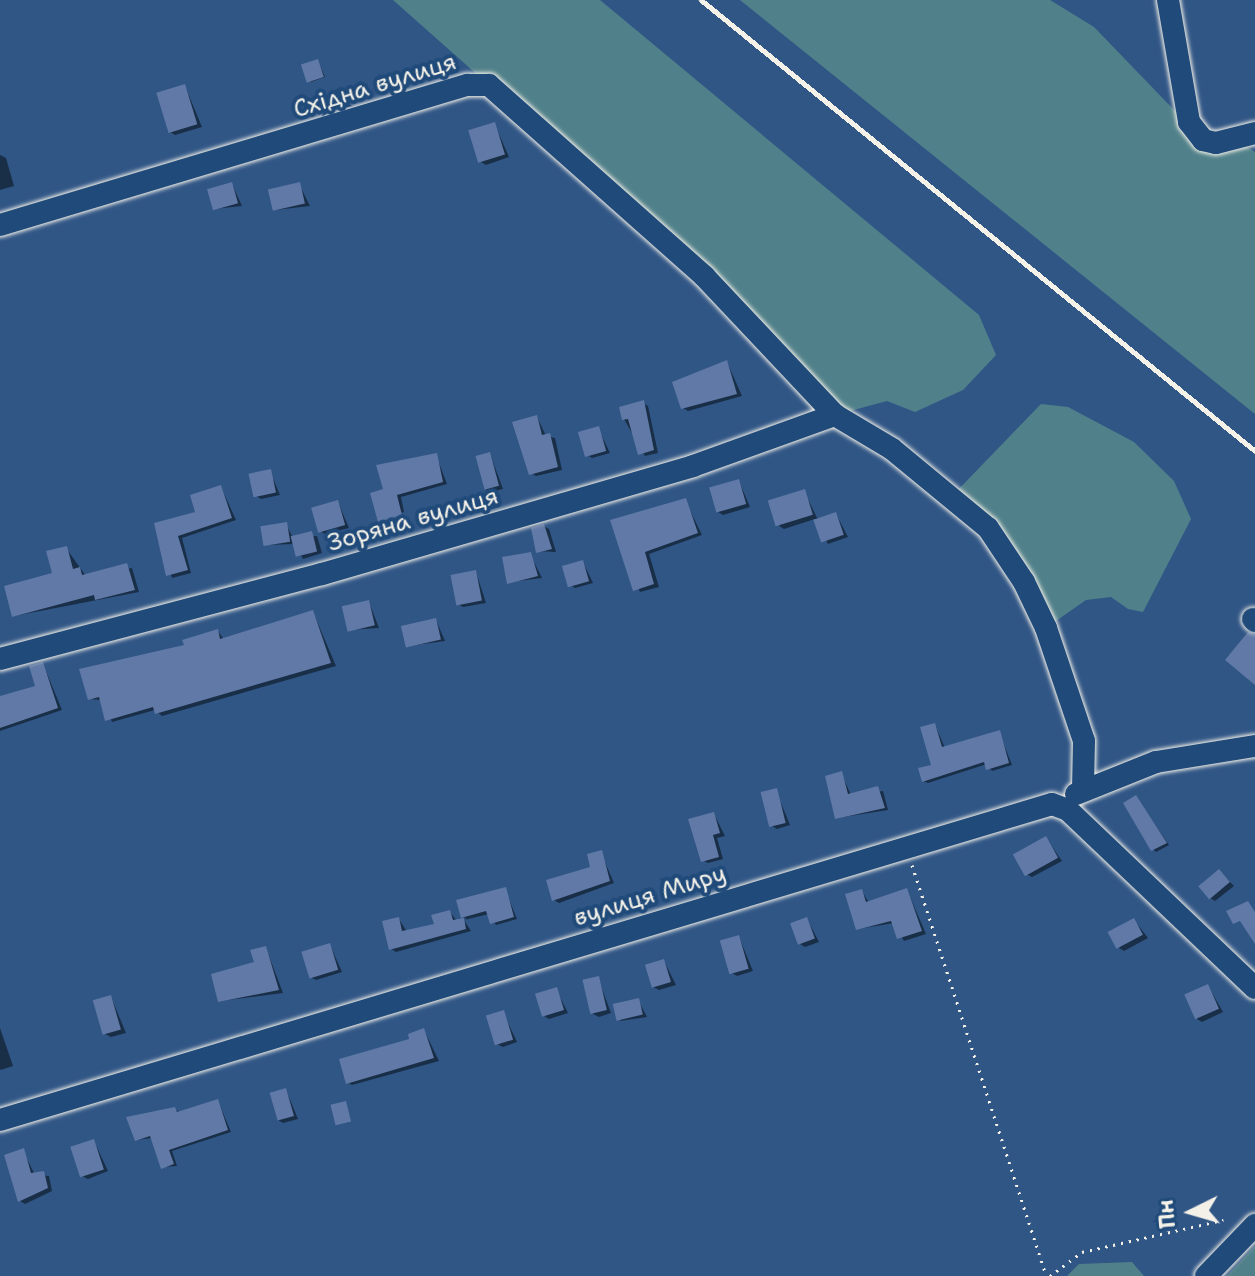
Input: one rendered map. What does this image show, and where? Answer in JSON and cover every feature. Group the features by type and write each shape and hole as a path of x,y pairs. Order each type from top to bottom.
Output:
{"street":[{"path":"1168,0 1189,122 1203,140 1245,136"},
{"name":"Східна вулиця","path":"0,225 481,82 704,276 835,415"},
{"path":"835,415 953,495 988,528 1024,582 1046,628 1084,741 1083,788"},
{"name":"Зоряна вулиця","path":"0,659 381,557 693,466 835,415"},
{"path":"1255,746 1156,762 1083,788 1063,806 1255,988"},
{"name":"вулиця Миру","path":"0,1120 1037,806 1063,806"},
{"path":"1206,1276 1255,1225"}],"path":[{"path":"891,850 913,866 1048,1276 1082,1252 1223,1220"}],"green space":[{"path":"393,0 600,0 979,315 996,355 963,390 915,412 887,401 835,415 704,276"},
{"path":"740,0 1050,0 1094,27 1203,140 1234,139 1255,152 1255,414"},
{"path":"1041,404 1068,407 1134,442 1174,481 1191,519 1143,612 1128,609 1111,597 1086,600 1046,628 953,495"},
{"path":"1255,1246 1255,1276 1227,1276 1253,1248"},
{"path":"1132,1262 1144,1276 1067,1276 1079,1264"}],"building":[{"path":"318,59 324,77 307,83 301,65"},
{"path":"185,84 197,124 169,133 156,93"},
{"path":"495,122 505,155 478,163 468,130"},
{"path":"232,182 238,203 213,210 207,189"},
{"path":"300,182 305,203 273,211 268,189"},
{"path":"727,360 737,394 681,409 672,382"},
{"path":"644,400 654,450 638,455 628,419 622,420 619,407"},
{"path":"537,415 542,435 550,433 558,467 529,475 512,422"},
{"path":"599,426 606,451 585,457 578,432"},
{"path":"490,452 499,486 485,490 476,456"},
{"path":"437,453 443,482 397,495 402,515 378,522 370,493 383,489 376,465"},
{"path":"271,469 276,492 253,497 249,474"},
{"path":"739,479 746,504 716,513 709,488"},
{"path":"221,485 232,518 178,536 188,570 166,576 154,523 195,512 190,495"},
{"path":"805,489 813,515 776,526 768,500"},
{"path":"686,498 698,533 645,552 654,584 633,591 610,520"},
{"path":"338,500 345,525 318,533 311,508"},
{"path":"836,512 844,535 821,543 813,520"},
{"path":"287,522 290,542 263,546 260,526"},
{"path":"544,524 552,549 536,553 531,528"},
{"path":"312,531 317,551 296,557 291,536"},
{"path":"67,546 73,569 80,567 82,575 127,563 135,590 95,600 94,595 12,617 4,586 52,573 46,551"},
{"path":"531,552 538,576 507,584 502,557"},
{"path":"583,560 589,581 568,587 562,566"},
{"path":"476,570 482,600 456,605 450,575"},
{"path":"369,600 375,625 348,632 342,606"},
{"path":"313,610 331,663 155,714 153,707 105,721 99,697 88,700 79,669 184,645 182,640 218,629 220,639"},
{"path":"436,618 441,639 406,648 401,626"},
{"path":"1248,632 1255,635 1255,685 1225,660"},
{"path":"43,662 58,708 0,728 0,696 35,686 29,666"},
{"path":"935,723 942,747 1000,730 1009,763 986,770 984,762 922,782 918,768 931,765 920,727"},
{"path":"842,771 848,794 878,786 885,808 835,819 825,776"},
{"path":"777,788 786,823 769,827 761,792"},
{"path":"1136,795 1167,843 1151,851 1123,803"},
{"path":"714,812 720,833 713,835 719,857 701,862 688,819"},
{"path":"1046,836 1058,858 1025,876 1013,854"},
{"path":"602,850 610,881 552,901 546,880 590,867 587,854"},
{"path":"1219,869 1230,882 1209,899 1198,886"},
{"path":"506,887 514,917 490,924 486,911 461,918 456,900"},
{"path":"907,888 922,931 897,939 891,921 856,930 845,894 862,889 866,902"},
{"path":"1248,901 1255,912 1255,944 1240,921 1233,924 1226,911"},
{"path":"450,910 453,920 464,918 466,929 389,950 382,921 399,917 402,931 434,924 431,915"},
{"path":"807,917 815,939 798,945 790,923"},
{"path":"1134,918 1143,935 1116,949 1108,932"},
{"path":"739,935 749,969 729,974 720,941"},
{"path":"330,943 338,970 309,979 301,952"},
{"path":"266,946 279,990 218,1002 211,974 254,962 250,950"},
{"path":"664,959 671,982 652,988 645,965"},
{"path":"599,976 607,1010 590,1014 582,980"},
{"path":"1208,984 1219,1009 1195,1019 1184,995"},
{"path":"557,987 564,1010 542,1017 535,994"},
{"path":"111,995 121,1030 103,1035 93,1000"},
{"path":"639,998 643,1015 617,1021 613,1004"},
{"path":"504,1010 513,1040 495,1045 486,1016"},
{"path":"424,1028 434,1058 346,1084 339,1059 409,1039 408,1034"},
{"path":"286,1088 294,1116 278,1121 270,1093"},
{"path":"218,1099 228,1130 169,1150 174,1164 161,1169 150,1136 135,1141 126,1117 175,1107 177,1112"},
{"path":"346,1101 351,1121 336,1125 330,1105"},
{"path":"94,1139 104,1169 80,1177 70,1147"},
{"path":"24,1148 31,1173 44,1171 48,1188 18,1202 4,1155"}],"railway":[{"path":"701,0 1255,451"}]}
